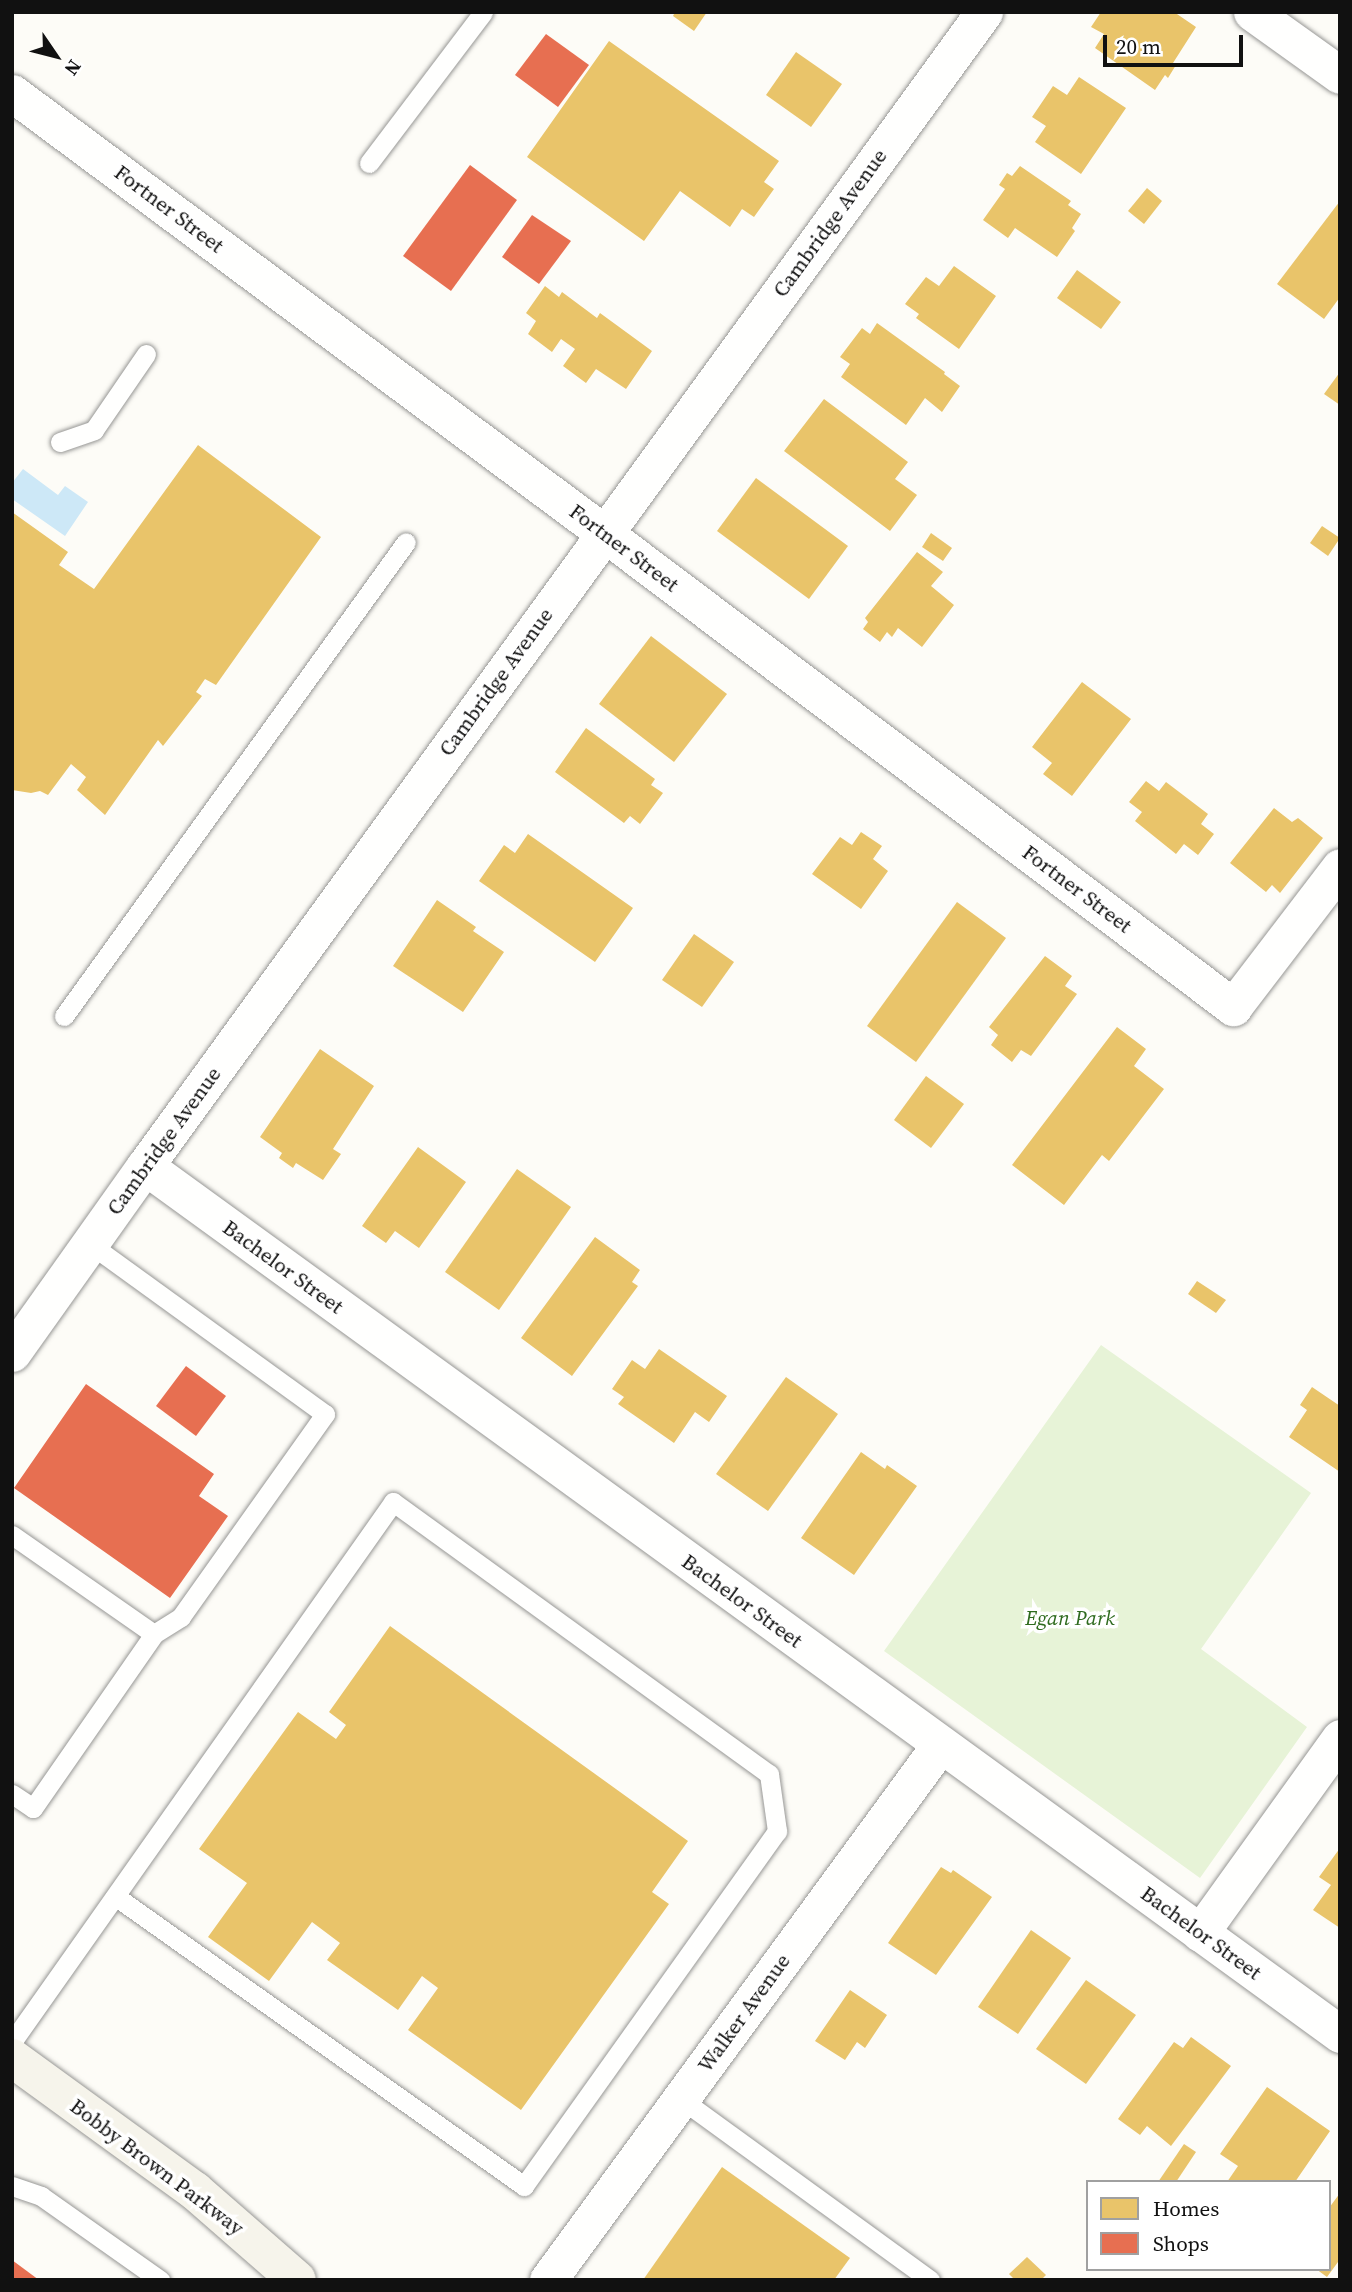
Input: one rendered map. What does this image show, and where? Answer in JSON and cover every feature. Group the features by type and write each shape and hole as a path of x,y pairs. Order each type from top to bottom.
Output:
{"main road":[{"name":"Bobby Brown Parkway","path":"12,2058 195,2191 297,2280"}],"street":[{"name":"Cambridge Avenue","path":"12,1353 984,12"},
{"path":"1252,12 1340,75"},
{"name":"Fortner Street","path":"12,93 604,533 1233,1007 1340,867"},
{"name":"Bachelor Street","path":"145,1166 1340,2034"},
{"path":"1200,1933 1340,1738"},
{"name":"Walker Avenue","path":"548,2280 940,1745"}],"lane":[{"path":"369,163 483,12"},
{"path":"60,442 94,430 146,354"},
{"path":"64,1016 406,542"},
{"path":"12,1794 33,1808 154,1634 181,1617 325,1414 90,1244"},
{"path":"12,2042 115,1896 393,1503 769,1774 777,1831 524,2186 115,1896"},
{"path":"12,1535 154,1634"},
{"path":"681,2099 930,2280"},
{"path":"12,2186 41,2196 160,2280"}],"green space":[{"name":"Egan Park","path":"1101,1345 1311,1493 1201,1649 1307,1727 1200,1878 884,1651"}],"water":[{"path":"23,469 58,495 65,486 88,502 65,536 12,499 12,483"}],"building: Homes":[{"path":"675,12 707,12 694,31 673,16"},
{"path":"1101,12 1174,12 1196,27 1173,63 1176,65 1168,78 1165,75 1155,90 1095,48 1104,34 1091,27"},
{"path":"609,41 779,161 764,182 774,189 754,217 742,209 730,227 680,191 644,241 527,157"},
{"path":"796,52 842,84 811,127 766,95"},
{"path":"1079,77 1126,108 1081,174 1035,142 1046,126 1032,117 1053,86 1067,95"},
{"path":"1020,166 1071,201 1068,205 1081,214 1072,228 1075,231 1057,257 1015,228 1008,238 983,220 1005,189 999,185 1007,173 1012,176"},
{"path":"1147,188 1162,201 1144,224 1128,211"},
{"path":"1340,201 1340,297 1324,319 1277,284"},
{"path":"954,266 996,296 959,349 916,318 919,314 905,304 926,277 939,286"},
{"path":"1077,270 1121,302 1101,329 1057,298"},
{"path":"545,286 559,297 562,292 597,318 600,313 652,351 626,389 596,369 586,383 563,366 575,349 561,339 552,352 528,334 536,321 526,313"},
{"path":"877,323 960,386 942,412 925,398 906,425 841,377 850,364 840,357 862,328 870,334"},
{"path":"1340,372 1340,405 1324,394"},
{"path":"824,399 908,462 895,479 917,495 890,531 784,451"},
{"path":"198,445 321,537 216,685 205,679 196,692 202,696 163,746 158,740 105,815 77,790 86,777 71,764 48,795 40,791 31,793 12,790 12,512 68,552 59,565 94,589"},
{"path":"756,478 848,546 809,599 717,531"},
{"path":"1322,526 1340,538 1328,556 1310,543"},
{"path":"931,533 952,548 943,561 922,547"},
{"path":"917,552 943,572 931,586 954,605 922,647 898,628 892,637 887,632 880,642 863,629 868,622 865,618"},
{"path":"651,636 727,694 674,762 599,704"},
{"path":"1082,682 1131,719 1072,796 1043,774 1052,763 1032,747"},
{"path":"586,728 655,779 651,785 663,793 640,824 630,816 624,823 555,772"},
{"path":"1146,781 1159,791 1166,782 1208,814 1201,824 1214,834 1198,855 1184,844 1176,854 1135,821 1142,812 1129,802"},
{"path":"1274,808 1292,822 1298,818 1323,838 1280,893 1272,885 1266,892 1230,863"},
{"path":"861,832 882,846 873,859 888,871 861,909 812,874 840,837 852,845"},
{"path":"528,834 633,908 595,962 479,881 504,845 515,853"},
{"path":"437,900 476,927 473,931 504,952 463,1012 393,966"},
{"path":"957,902 1006,938 916,1062 867,1026"},
{"path":"694,934 734,962 702,1007 662,980"},
{"path":"1045,956 1072,976 1065,986 1077,994 1031,1056 1021,1050 1012,1062 991,1045 998,1035 989,1027"},
{"path":"1117,1027 1146,1049 1134,1066 1164,1089 1109,1161 1102,1155 1064,1205 1012,1165"},
{"path":"320,1049 374,1086 333,1149 341,1154 323,1180 296,1163 293,1168 279,1158 282,1153 260,1137"},
{"path":"926,1076 964,1104 931,1148 894,1120"},
{"path":"418,1147 466,1182 419,1248 395,1231 386,1243 362,1226"},
{"path":"517,1169 571,1207 499,1310 445,1272"},
{"path":"595,1237 640,1270 632,1282 638,1286 572,1376 521,1338"},
{"path":"1197,1281 1226,1300 1216,1313 1188,1294"},
{"path":"659,1349 727,1396 709,1422 695,1412 674,1443 618,1404 624,1397 612,1389 632,1360 645,1369"},
{"path":"786,1377 838,1414 768,1511 716,1474"},
{"path":"1312,1387 1340,1406 1340,1472 1289,1437 1307,1410 1300,1405"},
{"path":"861,1452 885,1469 887,1465 917,1486 854,1575 801,1538"},
{"path":"390,1626 688,1841 652,1892 669,1904 521,2110 408,2030 438,1988 422,1976 398,2010 327,1960 340,1943 312,1922 269,1981 208,1937 247,1883 199,1849 298,1712 336,1739 346,1725 329,1712"},
{"path":"1340,1848 1340,1928 1313,1910 1331,1885 1319,1877"},
{"path":"941,1867 951,1873 953,1870 992,1897 936,1975 888,1943"},
{"path":"1031,1930 1071,1958 1018,2034 978,2007"},
{"path":"1086,1980 1136,2015 1086,2084 1036,2049"},
{"path":"850,1990 887,2015 865,2048 857,2042 845,2060 815,2041"},
{"path":"1191,2037 1231,2066 1171,2146 1147,2126 1140,2135 1118,2119 1174,2042 1183,2048"},
{"path":"1267,2087 1330,2131 1296,2180 1228,2180 1238,2166 1220,2154"},
{"path":"1184,2144 1196,2152 1177,2180 1159,2180"},
{"path":"722,2167 850,2258 834,2280 643,2280"},
{"path":"1340,2193 1340,2264 1338,2262 1327,2277 1319,2271 1331,2271 1331,2205"},
{"path":"1027,2257 1046,2275 1041,2280 1015,2280 1009,2274"}],"building: Shops":[{"path":"546,34 589,65 558,107 515,75"},
{"path":"470,165 517,200 451,291 403,256"},
{"path":"532,215 571,241 539,284 502,257"},
{"path":"186,1366 226,1396 196,1436 156,1406"},
{"path":"86,1384 214,1474 199,1496 228,1516 170,1598 14,1488"},
{"path":"12,2260 39,2280 12,2280"}]}
